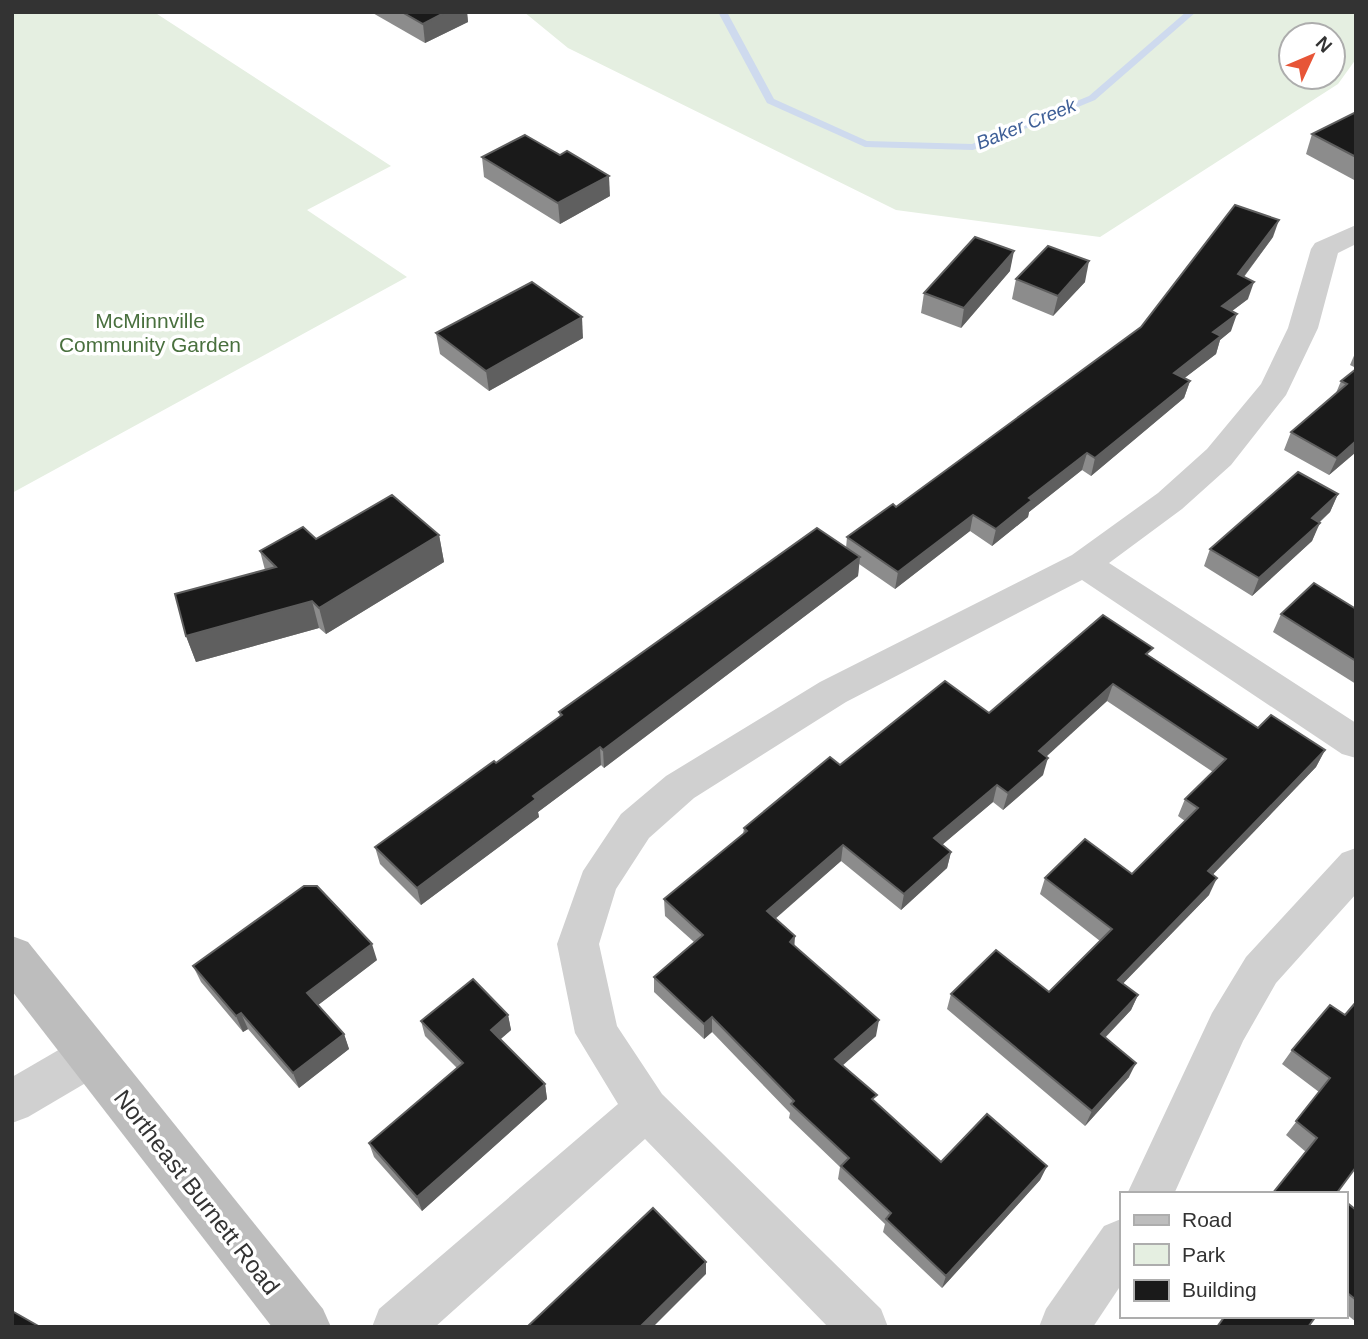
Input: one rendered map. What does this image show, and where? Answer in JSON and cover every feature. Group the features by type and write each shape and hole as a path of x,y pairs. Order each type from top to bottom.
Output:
{"street":[{"path":"863,1327 646,1109 597,1033 578,944 597,883 635,826 680,787 833,692 1084,564 1170,500 1219,457 1275,388 1303,328 1325,249 1356,233"},
{"path":"1084,564 1356,743"},
{"path":"1151,1192 1227,1027 1261,970 1356,865"},
{"name":"Northeast Burnett Road","path":"12,956 305,1327"},
{"path":"12,1102 90,1056"},
{"path":"397,1327 646,1109"},
{"path":"1065,1327 1120,1244"}],"green space":[{"name":"McMinnville Community Garden","path":"12,12 154,12 391,166 307,210 407,277 12,493"},
{"path":"524,12 1356,12 1356,59 1347,72 1347,21 1277,21 1277,91 1327,91 1100,237 896,210 568,48"}],"building":[{"path":"402,12 446,12 423,24"},
{"path":"1356,112 1356,157 1312,134"},
{"path":"525,135 560,155 567,151 609,176 558,203 482,157"},
{"path":"1235,205 1279,220 1238,274 1254,282 1222,306 1237,314 1213,332 1221,336 1174,373 1190,381 1095,458 1087,453 1029,498 1032,500 996,529 973,515 898,572 847,537 893,504 896,507 1141,327"},
{"path":"975,237 1014,251 964,308 924,293"},
{"path":"1048,246 1089,261 1058,296 1016,279"},
{"path":"532,282 582,317 486,371 436,333"},
{"path":"1356,369 1356,441 1337,458 1291,432 1347,384 1341,381"},
{"path":"1298,472 1338,494 1312,518 1320,523 1259,578 1210,549"},
{"path":"392,495 439,535 319,608 312,601 186,636 175,594 276,567 260,551 303,527 316,539"},
{"path":"817,528 860,557 603,750 600,747 533,796 536,799 417,888 375,847 494,761 496,763 562,715 559,712"},
{"path":"1314,583 1356,609 1356,661 1281,614"},
{"path":"1103,615 1153,648 1146,654 1258,728 1271,715 1325,750 1208,871 1217,878 1118,980 1138,995 1101,1034 1136,1063 1092,1111 951,994 996,950 1049,992 1112,929 1045,878 1085,839 1132,874 1198,808 1185,799 1226,759 1113,684 1039,751 1048,758 1008,793 997,785 934,838 951,852 904,894 843,845 767,911 795,936 790,942 879,1020 835,1059 877,1095 872,1099 941,1162 987,1114 1047,1166 946,1276 886,1219 891,1213 841,1166 849,1158 791,1104 794,1101 712,1017 704,1024 654,977 703,935 664,899 747,831 744,828 830,757 840,765 945,681 989,713"},
{"path":"304,886 317,886 372,944 307,993 344,1034 293,1073 241,1013 236,1016 193,966"},
{"path":"473,979 508,1015 491,1030 545,1084 417,1197 369,1143 463,1063 421,1021"},
{"path":"1356,1002 1356,1167 1337,1192 1274,1192 1317,1138 1296,1121 1330,1078 1292,1050 1330,1005 1345,1015"},
{"path":"1347,1203 1356,1210 1356,1300 1347,1293"},
{"path":"653,1208 706,1262 640,1327 527,1327"},
{"path":"12,1311 40,1327 12,1327"},
{"path":"1224,1318 1315,1318 1308,1327 1217,1327"}],"waterway":[{"name":"Baker Creek","path":"722,12 770,101 865,144 973,147 1092,98 1192,12"}]}
